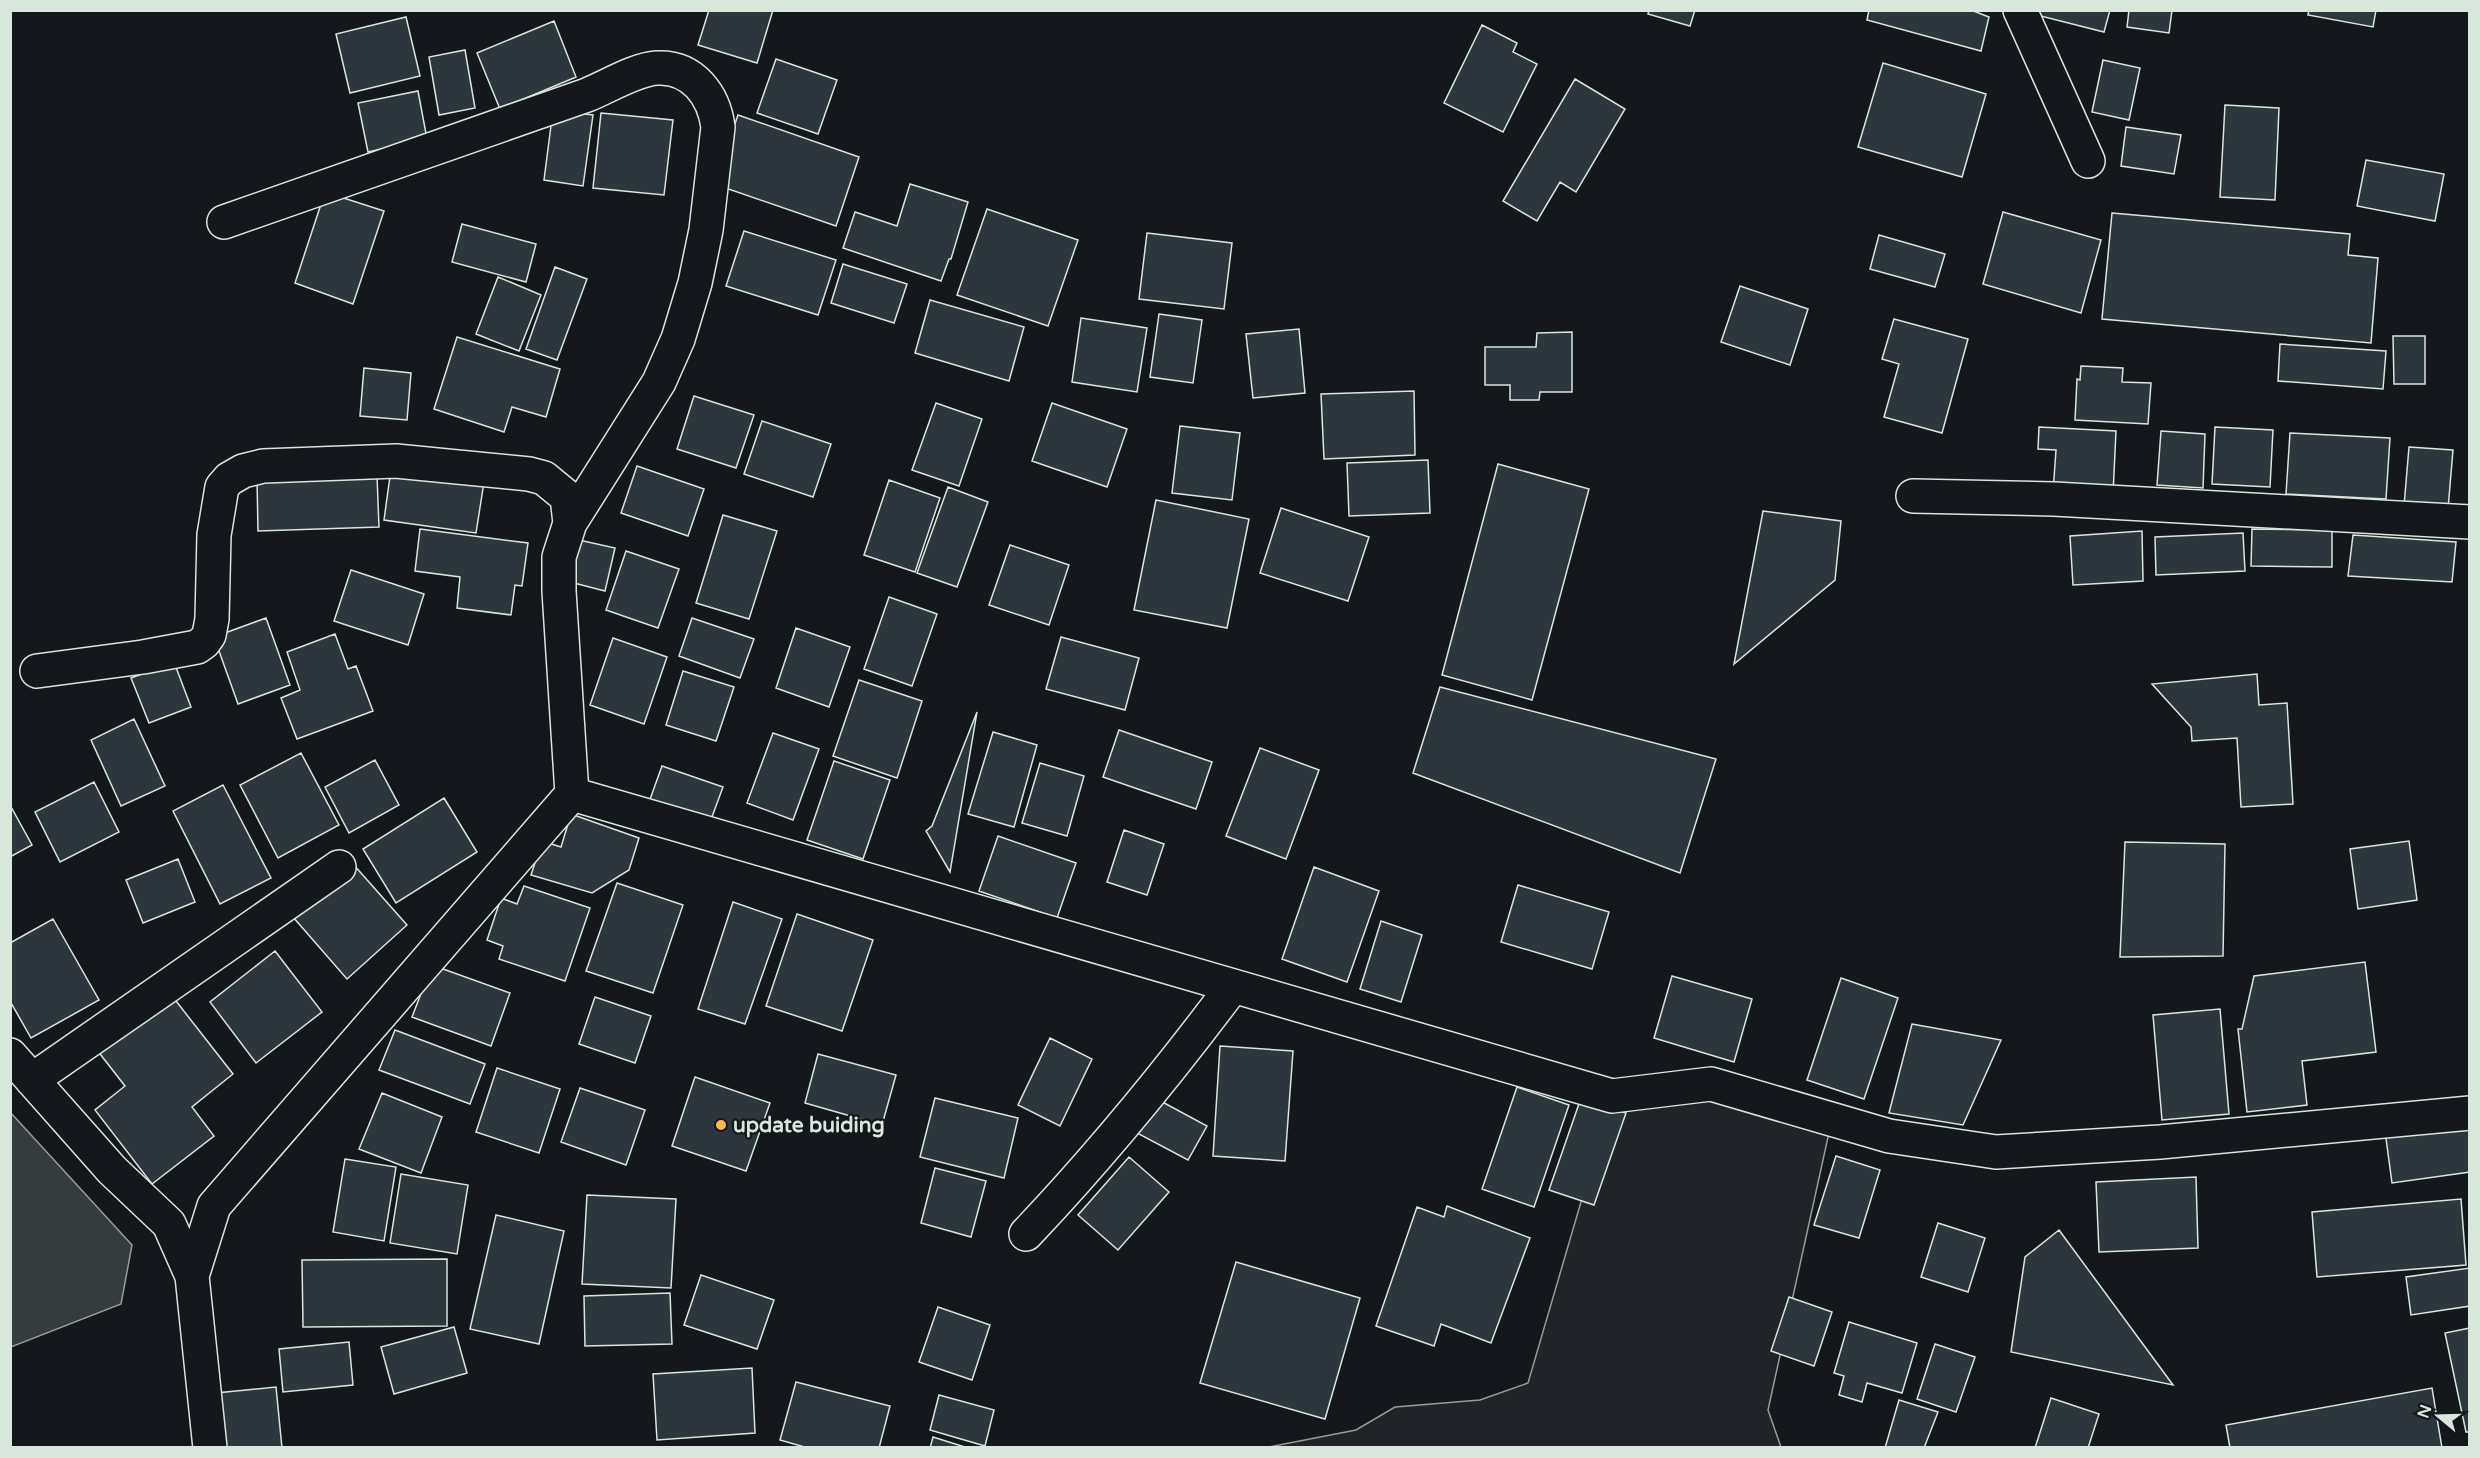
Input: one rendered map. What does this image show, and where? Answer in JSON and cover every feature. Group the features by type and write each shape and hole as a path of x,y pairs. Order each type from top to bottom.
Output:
{"street":[{"path":"2020,10 2088,161"},
{"path":"192,1276 214,1206 572,794 559,591 559,557 570,523 659,382 678,339 695,283 706,230 718,127 716,111 701,85 690,75 657,68 587,95 224,222"},
{"path":"37,671 143,657 197,647 204,642 212,619 213,535 219,497 222,487 229,479 243,471 263,466 396,461 529,474 544,478 567,497 570,523"},
{"path":"1913,496 2054,499 2469,522"},
{"path":"572,794 1612,1096 1711,1084 1889,1136 1996,1152 2160,1142 2469,1113"},
{"path":"32,1080 339,867"},
{"path":"1026,1233 1085,1172 1172,1068 1233,986"},
{"path":"10,1055 112,1170 169,1224 192,1276 210,1448"}],"shaded area":[{"path":"1711,1084 1832,1119 1768,1410 1781,1447 1264,1448 1356,1430 1395,1407 1480,1400 1528,1383 1612,1096"},
{"path":"10,1112 132,1245 121,1304 11,1347"}],"building":[{"path":"709,10 773,10 757,63 698,45"},
{"path":"1649,10 1695,10 1690,26 1648,14"},
{"path":"1869,10 1971,10 1989,17 1981,51 1867,20"},
{"path":"2030,10 2110,10 2104,32 2029,13"},
{"path":"2129,10 2172,10 2169,33 2127,27"},
{"path":"2309,10 2376,10 2373,27 2308,15"},
{"path":"406,17 420,76 350,93 336,34"},
{"path":"554,21 576,77 500,109 477,53"},
{"path":"1482,25 1517,43 1513,52 1537,64 1503,132 1444,103"},
{"path":"465,50 475,108 439,115 429,57"},
{"path":"776,59 837,80 818,134 757,113"},
{"path":"2103,60 2140,68 2129,120 2092,112"},
{"path":"1883,63 1986,94 1962,177 1858,147"},
{"path":"1575,79 1625,109 1576,192 1560,182 1537,221 1503,201"},
{"path":"418,91 427,139 368,152 358,103"},
{"path":"2225,105 2279,108 2275,200 2220,197"},
{"path":"553,110 593,115 583,186 544,180"},
{"path":"601,113 673,120 664,195 593,188"},
{"path":"738,115 859,157 836,226 714,184"},
{"path":"2126,127 2181,135 2174,174 2121,166"},
{"path":"2366,160 2444,174 2435,221 2357,206"},
{"path":"910,184 968,202 951,259 949,259 941,281 843,248 855,212 897,226"},
{"path":"325,192 384,211 353,304 295,283"},
{"path":"987,209 1078,240 1048,326 957,295"},
{"path":"2003,212 2101,240 2081,313 1983,284"},
{"path":"2112,213 2350,234 2348,255 2378,258 2371,343 2102,319"},
{"path":"462,224 536,244 526,282 452,262"},
{"path":"744,231 836,260 818,315 726,286"},
{"path":"1147,233 1232,243 1224,309 1139,299"},
{"path":"1879,235 1945,254 1935,287 1870,269"},
{"path":"843,264 907,284 894,323 831,303"},
{"path":"555,267 587,279 557,360 526,349"},
{"path":"498,277 541,295 519,351 476,334"},
{"path":"1740,286 1808,309 1790,365 1721,342"},
{"path":"930,300 1024,327 1009,381 915,353"},
{"path":"1159,314 1202,320 1193,383 1150,377"},
{"path":"1081,318 1147,328 1137,392 1072,382"},
{"path":"1894,319 1968,339 1942,433 1884,417 1899,364 1882,359"},
{"path":"1299,329 1305,393 1253,398 1246,334"},
{"path":"1572,332 1572,392 1540,392 1539,400 1510,400 1510,385 1485,385 1485,347 1536,347 1537,333"},
{"path":"2393,336 2425,336 2425,384 2394,384"},
{"path":"457,337 560,369 546,417 512,407 504,432 434,409"},
{"path":"2280,344 2386,351 2383,389 2278,381"},
{"path":"2081,366 2123,368 2122,382 2151,383 2148,424 2075,420 2077,379 2080,380"},
{"path":"364,368 411,373 407,420 360,416"},
{"path":"1414,391 1415,455 1324,459 1321,394"},
{"path":"694,396 754,415 736,468 677,449"},
{"path":"936,403 982,419 959,486 912,470"},
{"path":"1052,403 1127,429 1107,487 1032,461"},
{"path":"762,421 831,444 813,497 744,474"},
{"path":"1180,426 1240,433 1232,500 1172,493"},
{"path":"2039,427 2116,431 2113,495 2053,492 2056,450 2038,449"},
{"path":"2215,427 2273,430 2270,487 2212,484"},
{"path":"2161,431 2205,434 2203,488 2157,485"},
{"path":"2290,433 2390,438 2386,499 2286,494"},
{"path":"2409,447 2453,450 2448,509 2404,506"},
{"path":"1428,460 1430,513 1349,516 1347,463"},
{"path":"1498,464 1589,489 1532,700 1442,675"},
{"path":"637,466 704,489 688,536 621,513"},
{"path":"391,469 484,482 476,533 384,520"},
{"path":"377,476 379,527 258,531 257,480"},
{"path":"889,480 940,498 915,572 864,555"},
{"path":"948,487 988,502 957,587 917,573"},
{"path":"1156,500 1249,519 1227,628 1134,610"},
{"path":"1281,508 1369,537 1348,601 1260,573"},
{"path":"1763,511 1841,521 1835,580 1734,664"},
{"path":"723,515 777,531 749,619 696,603"},
{"path":"420,529 528,543 522,586 515,585 511,615 457,608 460,577 415,571"},
{"path":"2252,529 2332,530 2332,567 2251,566"},
{"path":"2142,531 2143,581 2073,585 2070,536"},
{"path":"2243,533 2245,571 2156,575 2155,537"},
{"path":"2353,535 2456,542 2452,582 2348,576"},
{"path":"579,540 615,548 605,591 570,582"},
{"path":"1010,545 1069,565 1049,625 989,605"},
{"path":"626,551 679,569 658,628 606,610"},
{"path":"351,570 424,594 408,645 334,621"},
{"path":"889,597 937,614 912,686 864,669"},
{"path":"266,618 290,685 238,704 214,637"},
{"path":"692,618 754,639 740,678 679,656"},
{"path":"796,628 850,647 829,707 776,688"},
{"path":"335,634 348,669 356,666 373,711 297,739 281,698 300,690 287,652"},
{"path":"1061,637 1139,658 1125,710 1046,689"},
{"path":"613,638 667,657 644,724 590,705"},
{"path":"174,662 191,707 149,723 131,678"},
{"path":"683,671 734,687 716,741 666,725"},
{"path":"2257,674 2259,705 2287,703 2293,804 2241,807 2237,738 2192,741 2191,727 2152,684"},
{"path":"859,680 922,701 897,778 833,756"},
{"path":"1440,687 1716,759 1680,873 1413,773"},
{"path":"977,712 950,872 926,831 932,826"},
{"path":"134,719 165,786 121,806 91,740"},
{"path":"1119,730 1212,762 1196,809 1103,777"},
{"path":"993,732 1037,745 1014,827 968,814"},
{"path":"773,733 819,749 793,820 747,803"},
{"path":"1260,748 1319,770 1286,859 1226,836"},
{"path":"301,753 339,825 278,858 240,785"},
{"path":"375,760 399,805 349,833 325,787"},
{"path":"834,761 890,780 863,859 807,840"},
{"path":"1040,763 1084,776 1067,836 1022,823"},
{"path":"662,766 723,787 709,825 648,805"},
{"path":"94,782 119,832 60,862 35,812"},
{"path":"223,785 271,878 220,904 173,811"},
{"path":"444,798 477,852 396,903 363,849"},
{"path":"10,805 32,845 10,857"},
{"path":"571,814 639,838 629,870 592,893 531,875 542,841 561,847"},
{"path":"1124,830 1164,844 1147,895 1107,882"},
{"path":"998,836 1076,863 1057,918 979,891"},
{"path":"2409,841 2417,900 2358,909 2350,849"},
{"path":"2125,842 2225,844 2223,956 2120,957"},
{"path":"178,859 195,902 143,923 126,880"},
{"path":"353,864 407,925 347,979 293,917"},
{"path":"1314,867 1379,891 1347,982 1282,959"},
{"path":"617,883 683,905 653,993 586,971"},
{"path":"1518,885 1609,912 1592,969 1501,942"},
{"path":"524,886 590,908 565,981 499,959 503,946 487,940 501,898 517,904"},
{"path":"733,902 782,919 745,1024 698,1009"},
{"path":"797,914 873,940 842,1031 766,1006"},
{"path":"53,919 99,1000 31,1038 10,1001 10,943"},
{"path":"1381,921 1422,935 1401,1002 1360,989"},
{"path":"275,951 322,1012 256,1063 210,1002"},
{"path":"2365,962 2376,1052 2302,1061 2307,1105 2247,1112 2238,1029 2242,1029 2254,976"},
{"path":"432,965 510,993 491,1046 412,1017"},
{"path":"1672,976 1752,999 1734,1062 1654,1038"},
{"path":"1841,978 1898,998 1864,1099 1807,1080"},
{"path":"169,992 233,1074 192,1107 214,1136 152,1184 95,1110 125,1086 97,1050"},
{"path":"595,997 651,1016 635,1063 579,1044"},
{"path":"2220,1009 2229,1114 2162,1120 2153,1015"},
{"path":"1912,1024 2001,1040 1963,1125 1889,1113"},
{"path":"395,1030 485,1064 470,1104 379,1070"},
{"path":"1050,1038 1092,1059 1060,1126 1018,1105"},
{"path":"1220,1046 1293,1051 1285,1161 1213,1156"},
{"path":"818,1054 896,1075 882,1125 805,1103"},
{"path":"497,1068 560,1089 539,1153 476,1132"},
{"name":"update buiding","path":"695,1077 770,1103 746,1171 672,1146"},
{"path":"1517,1087 1569,1105 1534,1207 1482,1189"},
{"path":"580,1088 645,1110 626,1165 561,1142"},
{"path":"382,1093 442,1117 421,1173 359,1149"},
{"path":"935,1098 1018,1118 1004,1178 920,1157"},
{"path":"1155,1098 1207,1126 1188,1160 1137,1133"},
{"path":"1581,1098 1626,1113 1594,1205 1549,1190"},
{"path":"2470,1120 2470,1172 2392,1183 2385,1131"},
{"path":"1836,1156 1880,1170 1859,1238 1814,1225"},
{"path":"1129,1157 1169,1192 1118,1250 1078,1215"},
{"path":"345,1159 396,1167 384,1241 333,1232"},
{"path":"935,1168 986,1181 971,1237 921,1223"},
{"path":"401,1174 468,1185 457,1254 390,1243"},
{"path":"2196,1177 2198,1248 2099,1252 2096,1182"},
{"path":"587,1195 676,1199 671,1288 582,1284"},
{"path":"2461,1199 2466,1265 2317,1277 2312,1212"},
{"path":"1447,1206 1530,1238 1491,1343 1441,1324 1434,1346 1376,1326 1417,1207 1444,1217"},
{"path":"496,1215 564,1231 539,1344 470,1329"},
{"path":"1938,1223 1985,1238 1968,1292 1921,1277"},
{"path":"2059,1230 2173,1385 2011,1352 2025,1257"},
{"path":"447,1259 447,1326 303,1327 302,1260"},
{"path":"1236,1262 1360,1298 1325,1419 1200,1383"},
{"path":"2470,1268 2470,1306 2411,1315 2406,1277"},
{"path":"701,1275 774,1300 757,1349 684,1325"},
{"path":"670,1293 672,1344 585,1346 584,1296"},
{"path":"1789,1297 1832,1312 1814,1366 1771,1351"},
{"path":"938,1307 990,1325 972,1380 919,1362"},
{"path":"1849,1322 1917,1343 1902,1393 1867,1383 1862,1402 1839,1395 1844,1376 1834,1373"},
{"path":"454,1327 467,1373 394,1394 381,1347"},
{"path":"2470,1328 2470,1432 2466,1432 2445,1333"},
{"path":"349,1342 353,1385 283,1392 279,1349"},
{"path":"1935,1344 1975,1357 1956,1412 1917,1399"},
{"path":"752,1368 755,1433 657,1440 653,1374"},
{"path":"796,1382 890,1406 879,1448 808,1448 780,1440"},
{"path":"276,1387 282,1448 221,1448 216,1393"},
{"path":"2432,1388 2442,1448 2230,1448 2226,1425"},
{"path":"939,1395 994,1410 985,1446 930,1430"},
{"path":"2051,1398 2099,1414 2088,1448 2035,1448"},
{"path":"1899,1400 1938,1412 1924,1448 1885,1448"},
{"path":"933,1437 968,1448 930,1448"}],"place":[{"name":"update buiding","path":"721,1125"}]}
